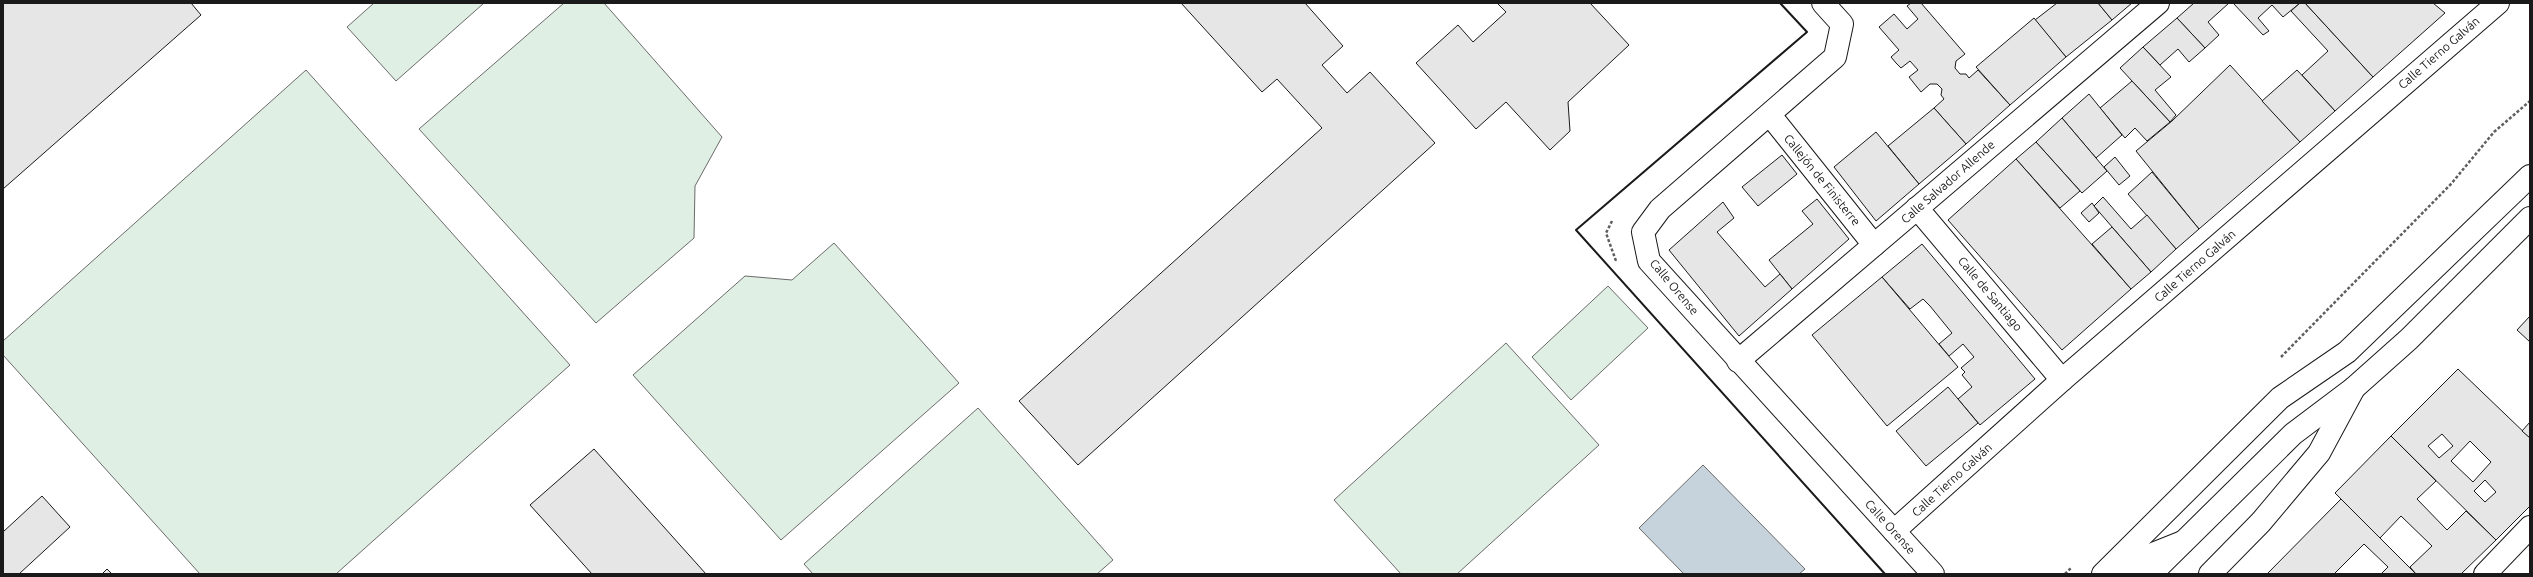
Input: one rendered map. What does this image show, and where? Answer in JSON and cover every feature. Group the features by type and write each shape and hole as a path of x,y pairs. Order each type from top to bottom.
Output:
{"street":[{"name":"Calle Orense","path":"1823,3 1842,24 1835,57 1660,209 1643,232 1649,261 1738,361 1933,574"},
{"name":"Calle Salvador Allende","path":"1738,361 2158,3"},
{"name":"Calle Tierno Galván","path":"1894,530 2486,7"},
{"name":"Callejón de Finisterre","path":"1770,115 1874,245"},
{"path":"2103,574 2280,398 2347,352 2530,176"},
{"name":"Calle de Santiago","path":"1917,208 2062,380"},
{"path":"2151,574 2293,434 2354,388 2409,339 2530,218"},
{"path":"2210,574 2261,522 2319,453 2354,388"},
{"path":"2485,574 2530,527"},
{"path":"2129,574 2148,556 2183,542"}],"path":[{"path":"2278,360 2451,184 2494,132 2530,101"},
{"path":"1615,216 1606,233 1613,257 1618,263"},
{"path":"2065,574 2076,563"}],"green space":[{"path":"374,3 484,3 396,81 347,27"},
{"path":"564,3 604,3 722,137 695,186 694,238 596,323 419,129"},
{"path":"306,70 570,365 336,574 200,574 3,355 3,341"},
{"path":"834,243 959,383 781,540 633,375 745,276 792,280"},
{"path":"1608,286 1648,328 1571,400 1532,357"},
{"path":"1506,343 1599,445 1457,574 1401,574 1334,500"},
{"path":"978,408 1113,560 1097,574 813,574 804,564"}],"shaded area":[{"path":"1703,465 1805,569 1799,574 1684,574 1639,528"}],"building":[{"path":"3,3 191,3 201,15 3,189"},
{"path":"1181,3 1305,3 1343,46 1322,65 1347,93 1370,72 1435,143 1078,465 1019,401 1322,128 1277,79 1262,92"},
{"path":"1497,3 1590,3 1629,45 1568,102 1570,131 1550,150 1506,102 1476,129 1416,63 1458,25 1473,42 1506,12"},
{"path":"1911,3 1921,3 1965,54 1956,61 1955,68 1960,74 1966,74 1969,78 1978,70 2010,105 1966,144 1934,108 1944,99 1941,95 1942,89 1937,84 1930,84 1921,92 1909,77 1918,70 1910,61 1901,68 1896,63 1891,57 1899,50 1879,27 1894,14 1907,29 1918,19 1907,6"},
{"path":"2057,3 2098,3 2112,20 2066,57 2035,20"},
{"path":"2098,3 2132,3 2112,20"},
{"path":"2194,3 2229,3 2208,22 2219,35 2205,48 2177,18"},
{"path":"2233,3 2300,3 2283,17 2272,5 2258,18 2269,31 2263,35"},
{"path":"2300,3 2305,3 2373,77 2335,111 2302,75 2328,51 2291,11"},
{"path":"2305,3 2433,3 2445,13 2373,77"},
{"path":"2034,18 2066,57 2010,105 1976,67"},
{"path":"2177,18 2205,48 2189,62 2178,49 2160,65 2143,47"},
{"path":"2143,47 2171,77 2155,90 2176,115 2170,122 2120,68"},
{"path":"2230,65 2300,142 2199,229 2136,151 2172,121"},
{"path":"2297,70 2335,111 2300,142 2262,101"},
{"path":"2132,81 2170,122 2147,141 2135,128 2125,138 2100,108"},
{"path":"2089,94 2122,135 2096,158 2062,118"},
{"path":"1934,108 1966,144 1919,184 1888,146"},
{"path":"2062,118 2107,171 2082,193 2036,142"},
{"path":"1876,132 1919,184 1876,221 1834,167"},
{"path":"2036,142 2080,191 2060,208 2016,159"},
{"path":"1782,155 1797,174 1758,206 1742,187"},
{"path":"2115,157 2130,176 2119,185 2104,167"},
{"path":"2016,159 2131,289 2062,350 1948,220"},
{"path":"2152,172 2199,229 2176,249 2128,194"},
{"path":"2103,197 2131,229 2147,215 2176,249 2151,272 2094,206"},
{"path":"1817,199 1849,239 1792,289 1769,260 1813,224 1802,211"},
{"path":"1723,202 1734,218 1717,232 1765,287 1780,274 1792,289 1739,336 1669,250"},
{"path":"2092,203 2099,213 2089,222 2081,213"},
{"path":"2112,227 2151,272 2131,289 2092,244"},
{"path":"1922,244 2035,379 1980,425 1958,399 1972,387 1962,375 1965,372 1961,368 1974,357 1963,344 1949,356 1939,344 1952,333 1930,306 1923,299 1910,309 1882,277"},
{"path":"1882,277 1958,367 1887,426 1812,335"},
{"path":"2530,316 2530,342 2517,330"},
{"path":"2458,369 2530,438 2530,506 2496,540 2391,436","holes":["2442,434 2453,446 2439,458 2428,446","2470,441 2491,462 2473,482 2451,461","2485,480 2496,492 2485,502 2474,491"]},
{"path":"1948,387 1978,423 1926,466 1896,431"},
{"path":"2530,422 2530,438 2522,431"},
{"path":"2391,436 2436,481 2417,499 2447,530 2466,511 2496,540 2461,574 2416,574 2410,567 2432,546 2401,516 2380,538 2335,493"},
{"path":"594,449 706,574 592,574 530,505"},
{"path":"42,496 70,527 19,574 3,574 3,532"},
{"path":"2341,499 2416,574 2381,574 2388,567 2364,544 2334,574 2267,574"},
{"path":"107,569 112,574 102,574"}],"wall":[{"path":"1780,3 1807,32 1576,230 1885,574"}]}
